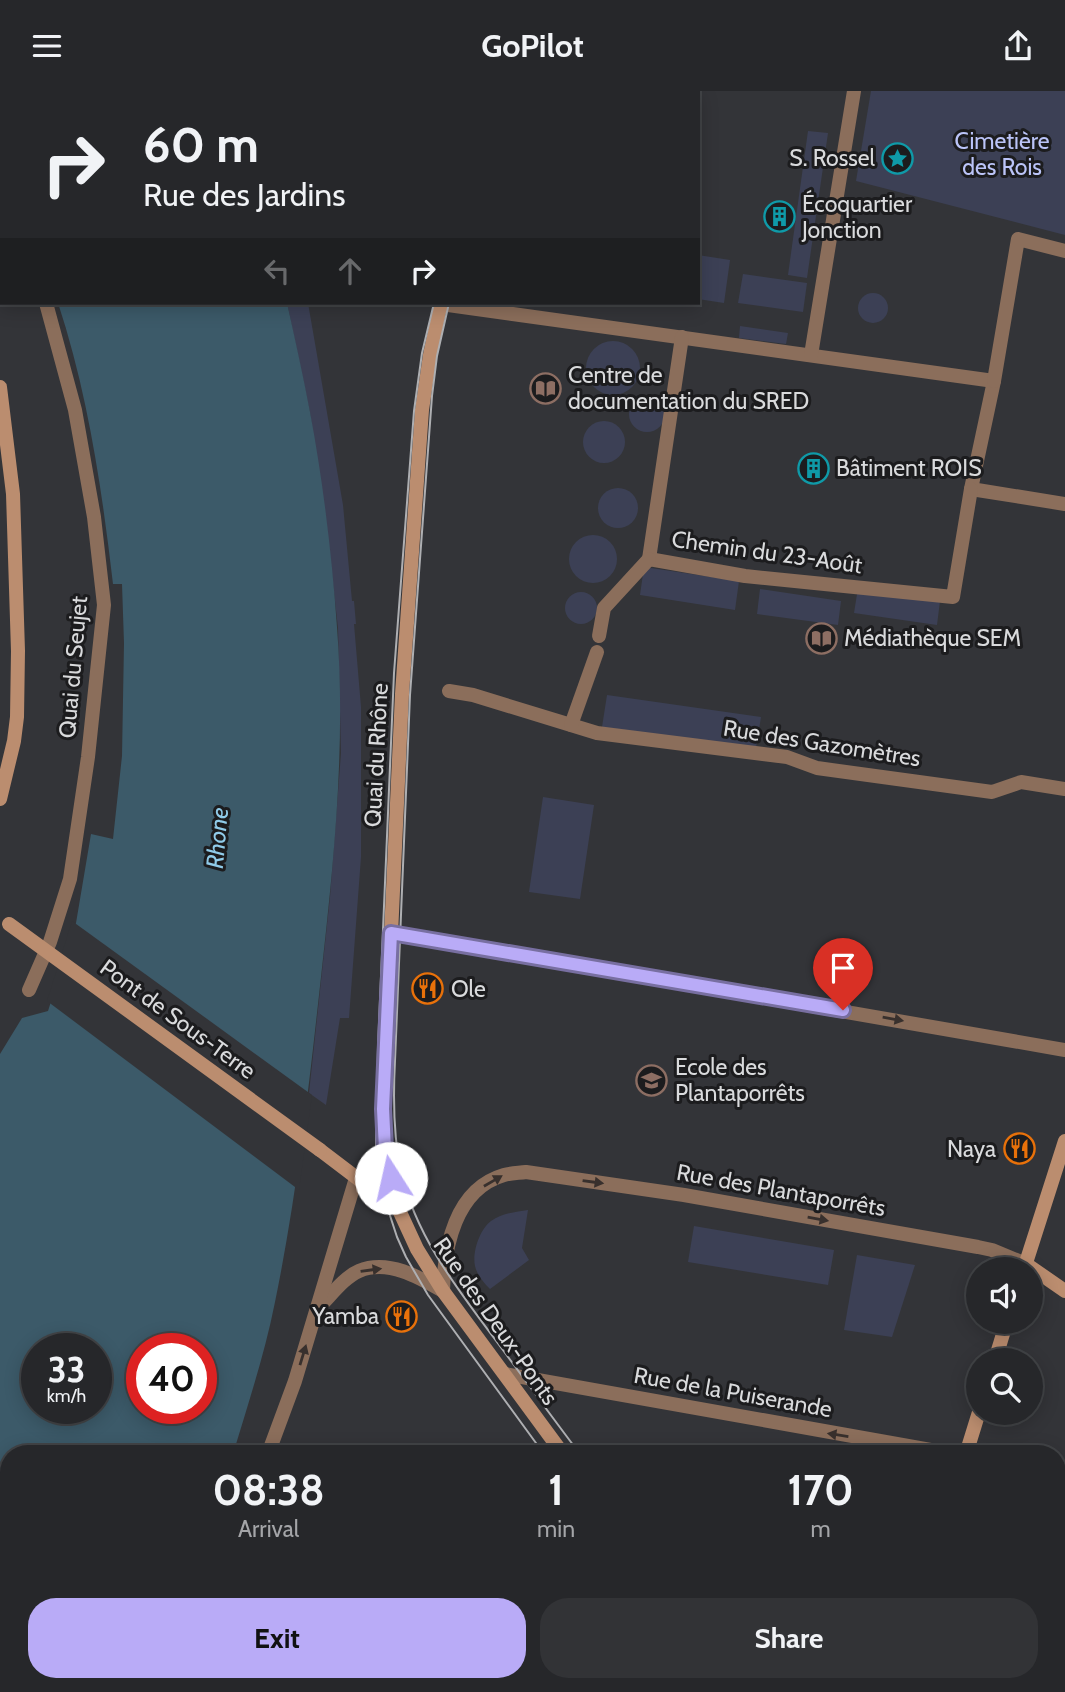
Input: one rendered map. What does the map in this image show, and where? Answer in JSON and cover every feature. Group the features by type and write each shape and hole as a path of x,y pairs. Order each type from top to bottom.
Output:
{"street":[{"path":"811,355 854,91"},
{"name":"Chemin du 23-Août","path":"682,337 649,559 745,576 953,597 1018,239 1065,251"},
{"name":"Quai du Seujet","path":"29,990 50,941 70,879 88,757 104,605 94,517 75,410 47,305"},
{"name":"Quai du Rhône","path":"398,1210 385,1149 383,1109 402,694 422,410 441,305"},
{"path":"453,305 994,381"},
{"path":"0,387 13,494 18,601 18,717 0,799"},
{"path":"971,489 1065,504"},
{"path":"599,636 604,608 649,559"},
{"path":"571,725 597,652"},
{"name":"Rue des Gazomètres","path":"449,691 473,695 597,733 787,757 817,768 992,792 1021,782 1065,789"},
{"name":"Pont de Sous-Terre","path":"5,920 398,1210"},
{"path":"391,933 1065,1049"},
{"path":"1028,1257 1065,1141"},
{"name":"Rue des Plantaporrêts","path":"443,1291 444,1269 451,1236 465,1203 489,1182 504,1175 526,1172 684,1195 978,1247 1006,1257"},
{"path":"271,1445 295,1381 356,1178"},
{"name":"Rue des Deux-Ponts","path":"398,1210 417,1249 443,1291 557,1445"},
{"path":"317,1309 345,1281 359,1272 371,1269 382,1268 416,1275 443,1291"},
{"path":"1043,1277 1065,1291"},
{"name":"Rue de la Puiserande","path":"505,1374 903,1445"},
{"path":"969,1445 975,1425"}],"green space":[{"name":"Cimetière des Rois","path":"871,91 1065,91 1065,235 856,181"},
{"path":"808,131 828,133 807,278 788,275"},
{"path":"700,255 730,260 724,303 700,299"},
{"path":"743,274 807,283 803,312 738,303"},
{"path":"873,293 884,297 888,308 884,319 873,323 862,319 858,308 862,297"},
{"path":"287,305 308,305 343,505 354,601 361,707 361,857 349,1018 340,1018 326,1105 309,1093 330,897 341,753 338,628 310,413"},
{"path":"740,326 788,333 786,344 739,338"},
{"path":"618,341 628,345 636,353 640,368 636,383 628,391 608,395 598,391 590,383 586,363 590,353 598,345"},
{"path":"647,396 660,401 665,414 660,427 647,432 634,427 629,414 634,401"},
{"path":"604,421 619,427 625,442 619,457 604,463 589,457 583,442 589,427"},
{"path":"618,488 626,489 632,494 637,500 637,516 632,522 626,527 618,528 610,527 604,522 599,516 598,508 599,500 604,494 610,489"},
{"path":"593,535 602,536 610,542 616,550 616,568 610,576 602,582 593,583 584,582 576,576 570,568 569,559 570,550 576,542 584,536"},
{"path":"644,567 739,581 735,610 640,595"},
{"path":"858,588 940,601 937,625 854,613"},
{"path":"760,589 841,601 838,625 757,614"},
{"path":"581,592 592,597 597,608 592,619 581,624 570,619 565,608 570,597"},
{"path":"607,695 761,717 756,748 602,727"},
{"path":"543,797 594,805 580,899 529,892"},
{"path":"528,1210 522,1248 529,1260 490,1289 479,1276 475,1266 480,1235 495,1218"},
{"path":"694,1226 834,1250 828,1285 688,1262"},
{"path":"857,1255 915,1265 892,1337 844,1330"}],"water":[{"name":"Rhone","path":"59,305 287,305 305,384 323,492 337,627 339,759 330,890 302,1140 290,1221 266,1340 236,1445 0,1445 0,1054 22,1018 48,1011 76,923 91,834 113,839 122,756 122,584 113,584 86,407"}],"pier":[{"path":"72,921 312,1095 299,1190 47,1001"}],"tram line":[{"path":"434,305 422,353 414,411 394,673 376,1148 382,1191 406,1257 428,1295 537,1445"},
{"path":"449,305 437,356 432,396 410,695 394,1075 396,1144 408,1195 439,1260 573,1445"}],"place":[{"name":"S. Rossel","path":"898,158"},
{"name":"Écoquartier Jonction","path":"779,217"},
{"name":"Centre de documentation du SRED","path":"545,388"},
{"name":"Bâtiment ROIS","path":"813,468"},
{"name":"Médiathèque SEM","path":"821,638"},
{"name":"Ole","path":"428,989"},
{"name":"Ecole des Plantaporrêts","path":"652,1080"},
{"name":"Naya","path":"1019,1149"},
{"name":"Yamba","path":"402,1316"}],"route":[{"path":"391,1178 385,1149 383,1109 391,933 843,1010"}]}
